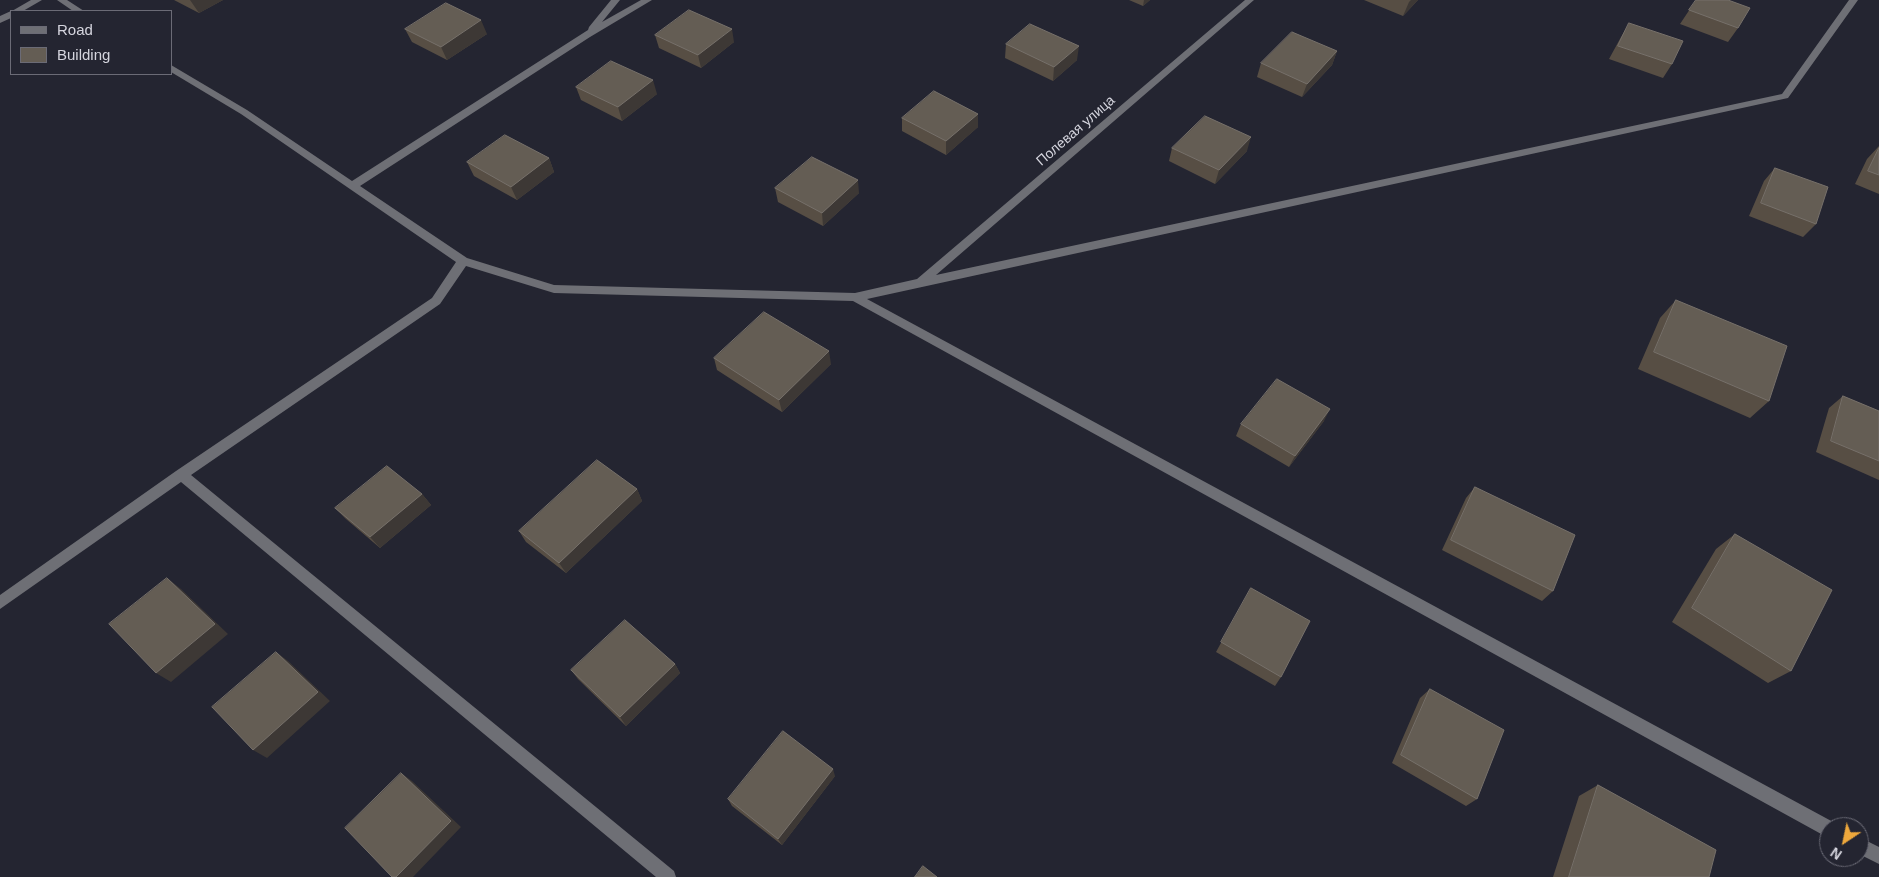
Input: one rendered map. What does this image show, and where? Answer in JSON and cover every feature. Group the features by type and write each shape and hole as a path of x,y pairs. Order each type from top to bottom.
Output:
{"street":[{"path":"19,10 38,0"},
{"path":"587,35 616,0"},
{"path":"354,185 587,35 648,0"},
{"name":"Полевая улица","path":"919,283 1250,0"},
{"path":"172,69 244,112 354,185 463,261 554,289 856,297 1785,96 1854,0"},
{"path":"67,1 78,10"},
{"path":"0,603 181,475 436,301 463,261"},
{"path":"856,297 1819,824"},
{"path":"181,475 668,877"}],"building":[{"path":"1696,0 1728,0 1750,8 1738,28 1689,10"},
{"path":"446,3 481,20 441,47 405,29"},
{"path":"689,10 732,29 698,55 655,35"},
{"path":"1629,23 1683,41 1672,64 1618,46"},
{"path":"1030,24 1079,46 1054,67 1006,44"},
{"path":"1292,32 1337,51 1307,84 1261,63"},
{"path":"611,61 653,80 618,107 576,87"},
{"path":"934,91 978,114 946,141 902,118"},
{"path":"1205,116 1251,137 1219,170 1172,148"},
{"path":"505,135 549,158 511,187 467,162"},
{"path":"1879,148 1879,175 1868,171"},
{"path":"812,157 858,180 822,213 775,188"},
{"path":"1775,168 1828,187 1816,224 1761,203"},
{"path":"1676,300 1787,346 1769,401 1654,352"},
{"path":"764,312 829,351 779,400 714,358"},
{"path":"1277,379 1330,409 1295,456 1241,424"},
{"path":"1843,396 1879,411 1879,461 1831,441"},
{"path":"597,460 637,489 559,563 519,531"},
{"path":"387,466 422,494 370,537 335,508"},
{"path":"1475,487 1575,535 1553,591 1451,540"},
{"path":"1735,534 1832,590 1791,671 1692,608"},
{"path":"167,578 215,624 156,673 109,624"},
{"path":"1251,588 1310,621 1281,677 1221,642"},
{"path":"625,620 675,664 620,717 571,670"},
{"path":"276,652 318,692 253,750 212,707"},
{"path":"1430,689 1504,730 1477,799 1401,755"},
{"path":"783,731 833,769 778,839 728,799"},
{"path":"401,773 451,821 396,877 392,877 345,828"},
{"path":"1598,785 1716,850 1709,877 1569,877"},
{"path":"923,866 937,877 915,877"}]}
